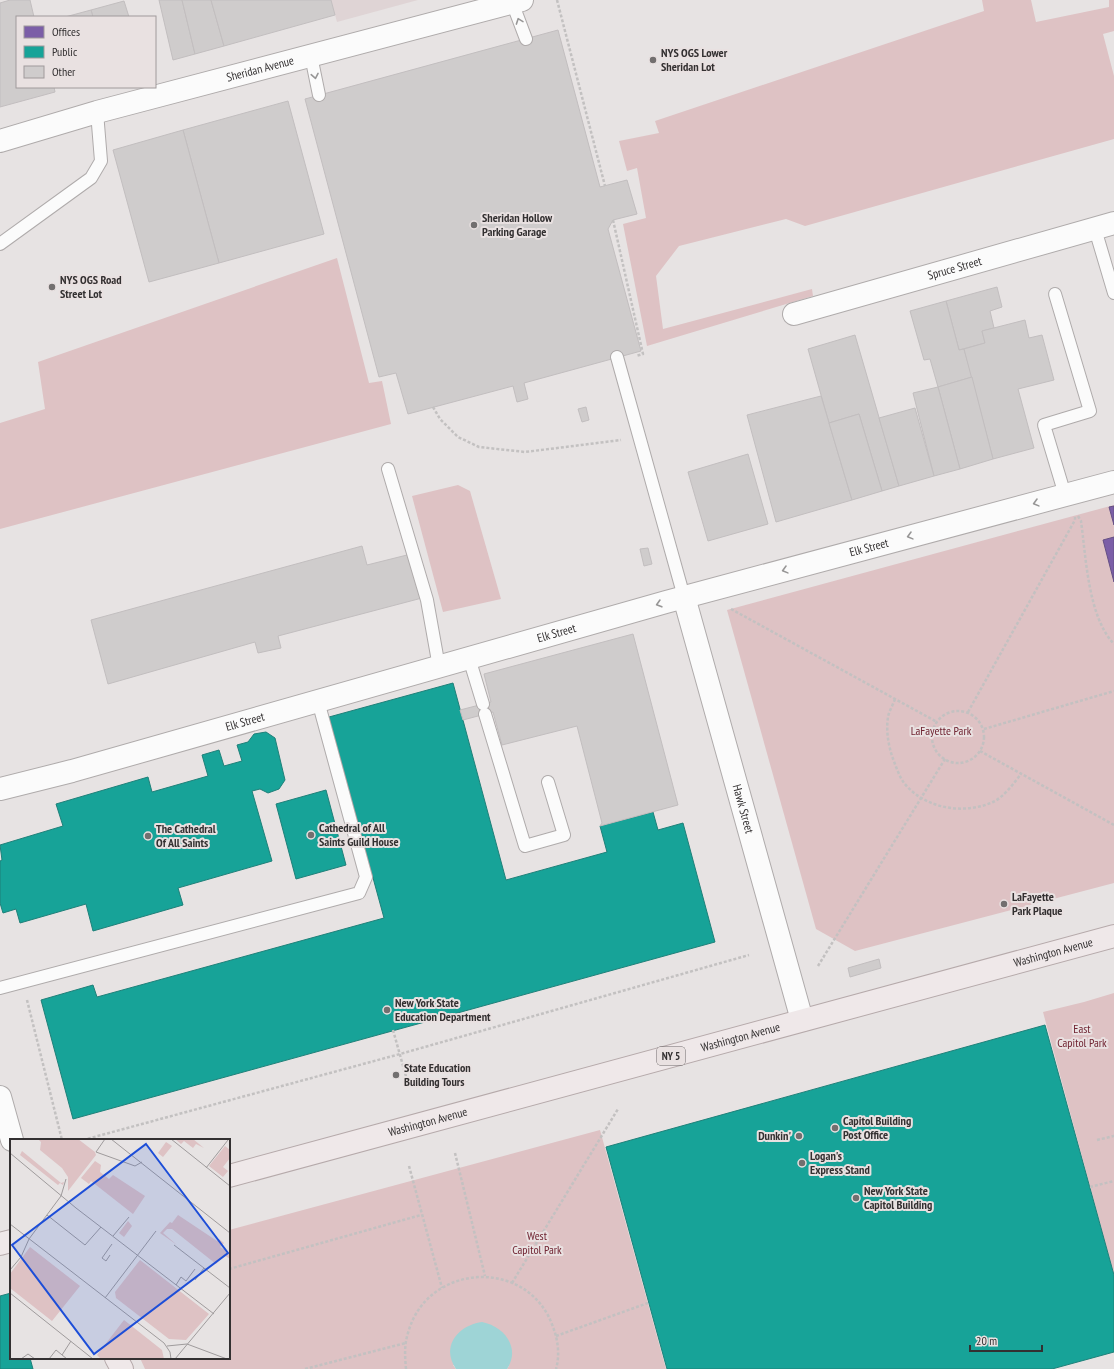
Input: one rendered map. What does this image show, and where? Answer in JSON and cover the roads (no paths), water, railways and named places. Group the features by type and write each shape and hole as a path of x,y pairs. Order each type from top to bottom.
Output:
{"main road":[{"name":"Washington Avenue","path":"230,1176 1114,936"},
{"path":"0,1244 10,1241"},
{"path":"117,1359 122,1369"}],"street":[{"name":"Sheridan Avenue","path":"0,141 97,112 517,1"},
{"name":"Spruce Street","path":"794,314 1104,226"},
{"name":"Elk Street","path":"0,789 72,771 684,597 1114,482"},
{"name":"Hawk Street","path":"684,597 802,1020"},
{"path":"0,1097 12,1139"}],"lane":[{"path":"517,1 526,39"},
{"path":"311,56 319,95"},
{"path":"0,244 91,178 101,161 97,112"},
{"path":"1104,226 1114,293"},
{"path":"1055,294 1090,411 1044,425 1065,495"},
{"path":"618,359 684,597"},
{"path":"388,469 427,600 439,667"},
{"path":"469,658 525,846 564,835 548,782"},
{"path":"0,988 359,893 366,877 318,701"}],"water":[{"path":"482,1322 497,1328 508,1339 512,1353 511,1361 507,1369 456,1369 450,1352 454,1338 466,1327"}],"place":[{"name":"NYS OGS Lower Sheridan Lot","path":"653,60"},
{"name":"Sheridan Hollow Parking Garage","path":"474,225"},
{"name":"NYS OGS Road Street Lot","path":"52,287"},
{"name":"Cathedral of All Saints Guild House","path":"311,835"},
{"name":"The Cathedral Of All Saints","path":"148,836"},
{"name":"LaFayette Park Plaque","path":"1004,904"},
{"name":"New York State Education Department","path":"387,1010"},
{"name":"State Education Building Tours","path":"396,1075"},
{"name":"Capitol Building Post Office","path":"835,1128"},
{"name":"Dunkin'","path":"799,1136"},
{"name":"Logan's Express Stand","path":"802,1163"},
{"name":"New York State Capitol Building","path":"856,1198"}],"park label":[{"name":"LaFayette Park","path":"941,731"},
{"name":"East Capitol Park","path":"1082,1036"},
{"name":"West Capitol Park","path":"537,1243"}]}
